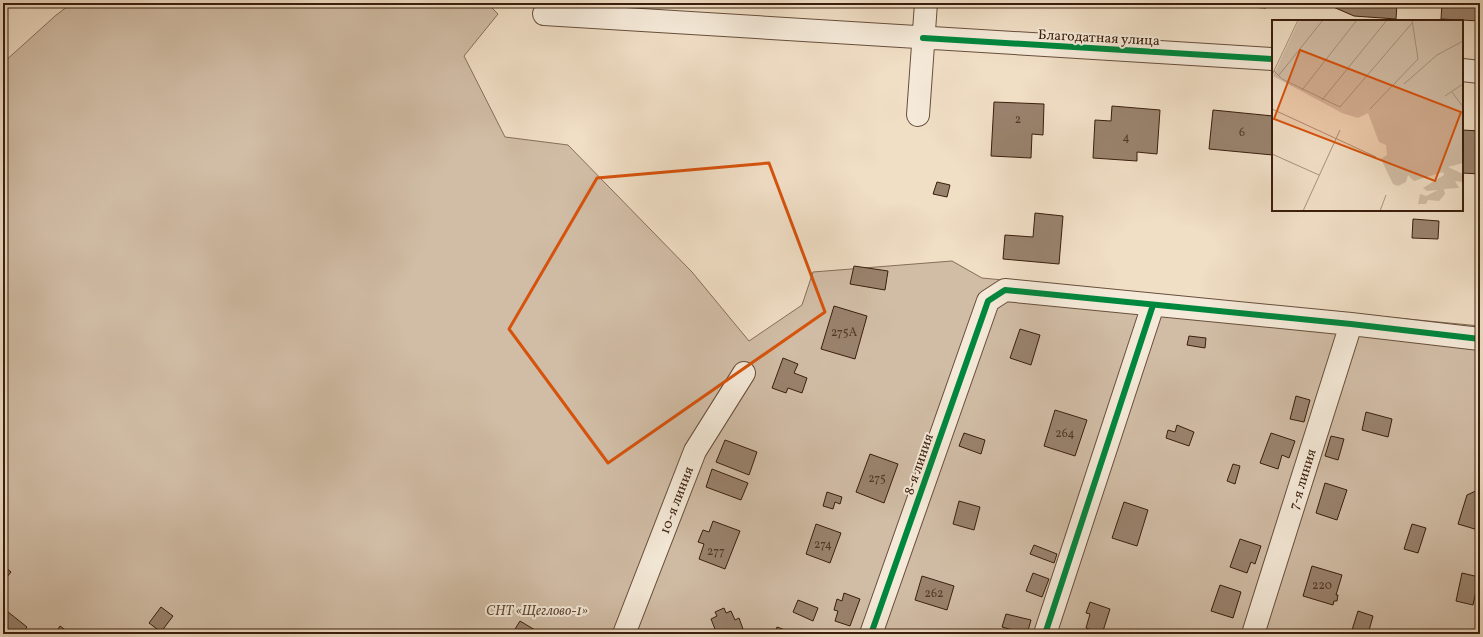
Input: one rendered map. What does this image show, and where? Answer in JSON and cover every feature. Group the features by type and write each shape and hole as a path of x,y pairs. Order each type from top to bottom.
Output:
{"street":[{"path":"918,115 926,3"},
{"name":"Благодатная улица","path":"544,14 1272,59"},
{"path":"1463,70 1480,72"},
{"name":"8-я линия","path":"871,634 988,301 1005,290 1153,305"},
{"path":"1045,634 1153,305 1351,324 1480,339"},
{"name":"7-я линия","path":"1253,634 1351,324"},
{"name":"10-я линия","path":"624,634 695,451 744,373"}],"highlighted area":[{"path":"769,163 825,312 608,463 509,329 597,178"}],"green space":[{"name":"СНТ «Щеглово-1»","path":"72,3 487,3 498,14 464,56 505,137 568,145 692,272 749,341 802,305 813,272 952,261 982,278 1480,326 1480,634 3,634 3,63 55,16"}],"building":[{"path":"1166,3 1166,6 1113,4"},
{"path":"1218,3 1267,3 1266,8 1217,5"},
{"path":"1331,3 1397,3 1396,19 1354,16 1331,6"},
{"path":"1442,3 1480,3 1480,21 1441,19"},
{"path":"994,102 1044,104 1043,135 1032,134 1031,158 991,156"},
{"path":"1112,106 1160,110 1157,154 1137,152 1137,161 1093,158 1095,120 1111,121"},
{"path":"1213,110 1272,116 1272,155 1209,149"},
{"path":"1463,130 1480,131 1480,174 1463,173"},
{"path":"937,182 950,185 947,197 933,194"},
{"path":"1035,213 1063,216 1059,264 1003,259 1005,235 1033,237"},
{"path":"1413,219 1439,221 1438,239 1412,238"},
{"path":"854,266 888,271 885,290 850,284"},
{"path":"834,306 867,316 855,359 821,349"},
{"path":"1020,329 1040,335 1031,365 1010,358"},
{"path":"1189,336 1206,338 1205,348 1187,345"},
{"path":"783,358 798,364 794,373 807,378 802,393 788,388 786,393 772,388"},
{"path":"1296,396 1310,400 1304,422 1290,419"},
{"path":"1055,410 1087,420 1075,456 1044,446"},
{"path":"1366,412 1392,419 1388,437 1362,430"},
{"path":"1177,425 1194,432 1189,446 1166,438 1168,430 1175,432"},
{"path":"964,433 985,440 981,454 959,446"},
{"path":"1271,433 1295,441 1289,458 1282,455 1278,469 1260,463"},
{"path":"1331,436 1344,439 1338,460 1325,456"},
{"path":"1480,439 1480,451 1477,451"},
{"path":"725,440 757,452 749,475 716,462"},
{"path":"870,454 898,464 884,503 856,492"},
{"path":"1233,464 1240,466 1235,484 1227,481"},
{"path":"712,469 748,483 741,500 706,487"},
{"path":"1325,483 1347,490 1337,520 1316,513"},
{"path":"1480,489 1480,523 1478,530 1458,524 1467,495"},
{"path":"827,492 842,497 840,504 835,502 833,509 823,506"},
{"path":"959,501 980,507 974,530 953,524"},
{"path":"1124,502 1148,510 1137,546 1112,538"},
{"path":"713,521 740,531 725,569 699,559 704,544 698,542 703,530 709,532"},
{"path":"816,524 841,533 830,563 806,554"},
{"path":"1412,524 1426,528 1418,553 1404,549"},
{"path":"1240,539 1261,546 1255,564 1251,562 1247,573 1230,567"},
{"path":"1034,545 1057,554 1054,563 1030,554"},
{"path":"3,565 11,572 3,582"},
{"path":"1312,566 1342,575 1336,595 1338,595 1337,601 1334,601 1333,605 1303,596"},
{"path":"1033,573 1049,579 1042,597 1026,591"},
{"path":"1462,573 1479,577 1473,605 1456,601"},
{"path":"922,576 954,586 947,610 915,600"},
{"path":"1220,585 1241,592 1233,618 1211,611"},
{"path":"844,593 860,599 850,626 835,621 838,611 834,610 837,599 842,601"},
{"path":"798,600 818,608 813,621 793,612"},
{"path":"1090,602 1110,609 1102,634 1086,628 1090,614 1086,613"},
{"path":"161,607 173,616 161,632 149,623"},
{"path":"3,608 27,627 22,634 3,634"},
{"path":"724,608 726,613 731,611 735,620 739,618 743,629 739,631 740,634 707,634 706,632 715,629 711,619 717,616 715,612"},
{"path":"1358,611 1373,616 1368,634 1352,630"},
{"path":"1006,614 1031,620 1027,634 1002,627"},
{"path":"520,621 540,633 512,634"},
{"path":"60,626 71,634 55,634"},
{"path":"777,627 796,634 774,634"}],"cycle path":[{"path":"923,38 1272,59"},
{"path":"871,634 988,301 1005,290 1351,324 1480,339"},
{"path":"1045,634 1153,305"}]}
